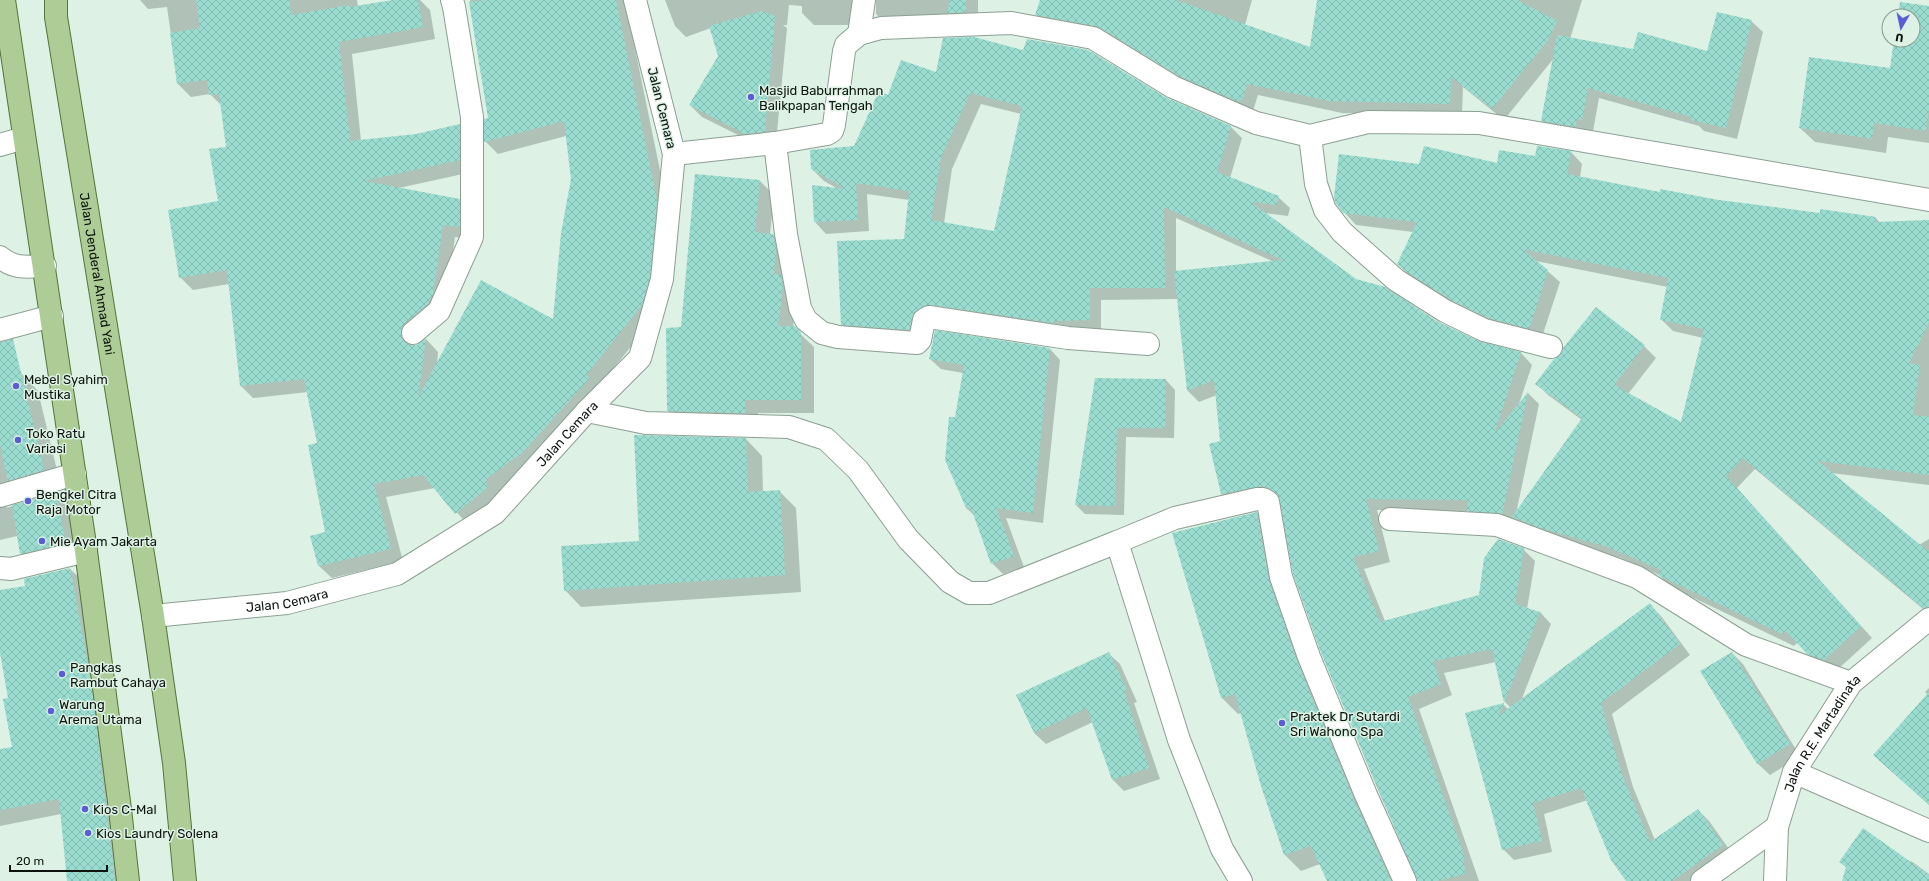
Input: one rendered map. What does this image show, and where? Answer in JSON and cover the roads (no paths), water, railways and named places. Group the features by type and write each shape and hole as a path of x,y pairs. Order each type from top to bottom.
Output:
{"main road":[{"name":"Jalan Jenderal Ahmad Yani","path":"56,0 56,17 153,616 174,763 184,881"},
{"path":"3,5 45,266 86,551 128,881"}],"street":[{"path":"413,333 439,311 472,238 472,118 452,0"},
{"name":"Jalan Cemara","path":"153,616 286,603 397,574 495,512 587,411 640,358 662,279 674,154 635,0"},
{"path":"860,34 864,0"},
{"path":"674,154 775,143 827,134 832,131 846,45 860,34 881,28 1011,24 1093,38 1173,87 1256,123 1310,136 1368,122 1479,123 1929,200"},
{"path":"1310,136 1316,184 1325,210 1342,232 1396,280 1445,311 1484,330 1551,347"},
{"path":"0,145 24,138"},
{"path":"775,143 786,234 800,308 806,320 822,333 838,337 917,343 920,340 924,320 929,317 1068,338 1148,344"},
{"path":"0,257 8,264 20,267 45,266"},
{"path":"0,330 52,316"},
{"path":"587,411 646,423 789,427 826,439 858,470 908,539 950,582 969,593 989,593 1175,518 1263,498 1268,502 1281,577 1309,657 1366,794 1405,881"},
{"path":"0,496 75,474"},
{"path":"1390,519 1497,525 1637,577 1746,645 1851,683"},
{"path":"1116,542 1179,740 1222,849 1241,881"},
{"path":"0,568 12,569 86,551"},
{"name":"Jalan R.E. Martadinata","path":"1775,881 1777,827 1794,772 1851,683 1929,619"},
{"path":"1794,772 1929,831"},
{"path":"1702,881 1777,827"}],"place":[{"name":"Masjid Baburrahman Balikpapan Tengah","path":"751,97"},
{"name":"Mebel Syahim Mustika","path":"16,386"},
{"name":"Toko Ratu Variasi","path":"18,440"},
{"name":"Bengkel Citra Raja Motor","path":"28,501"},
{"name":"Mie Ayam Jakarta","path":"42,541"},
{"name":"Pangkas Rambut Cahaya","path":"62,674"},
{"name":"Warung Arema Utama","path":"51,711"},
{"name":"Praktek Dr Sutardi Sri Wahono Spa","path":"1282,723"},
{"name":"Kios C-Mal","path":"85,809"},
{"name":"Kios Laundry Solena","path":"88,833"}]}
